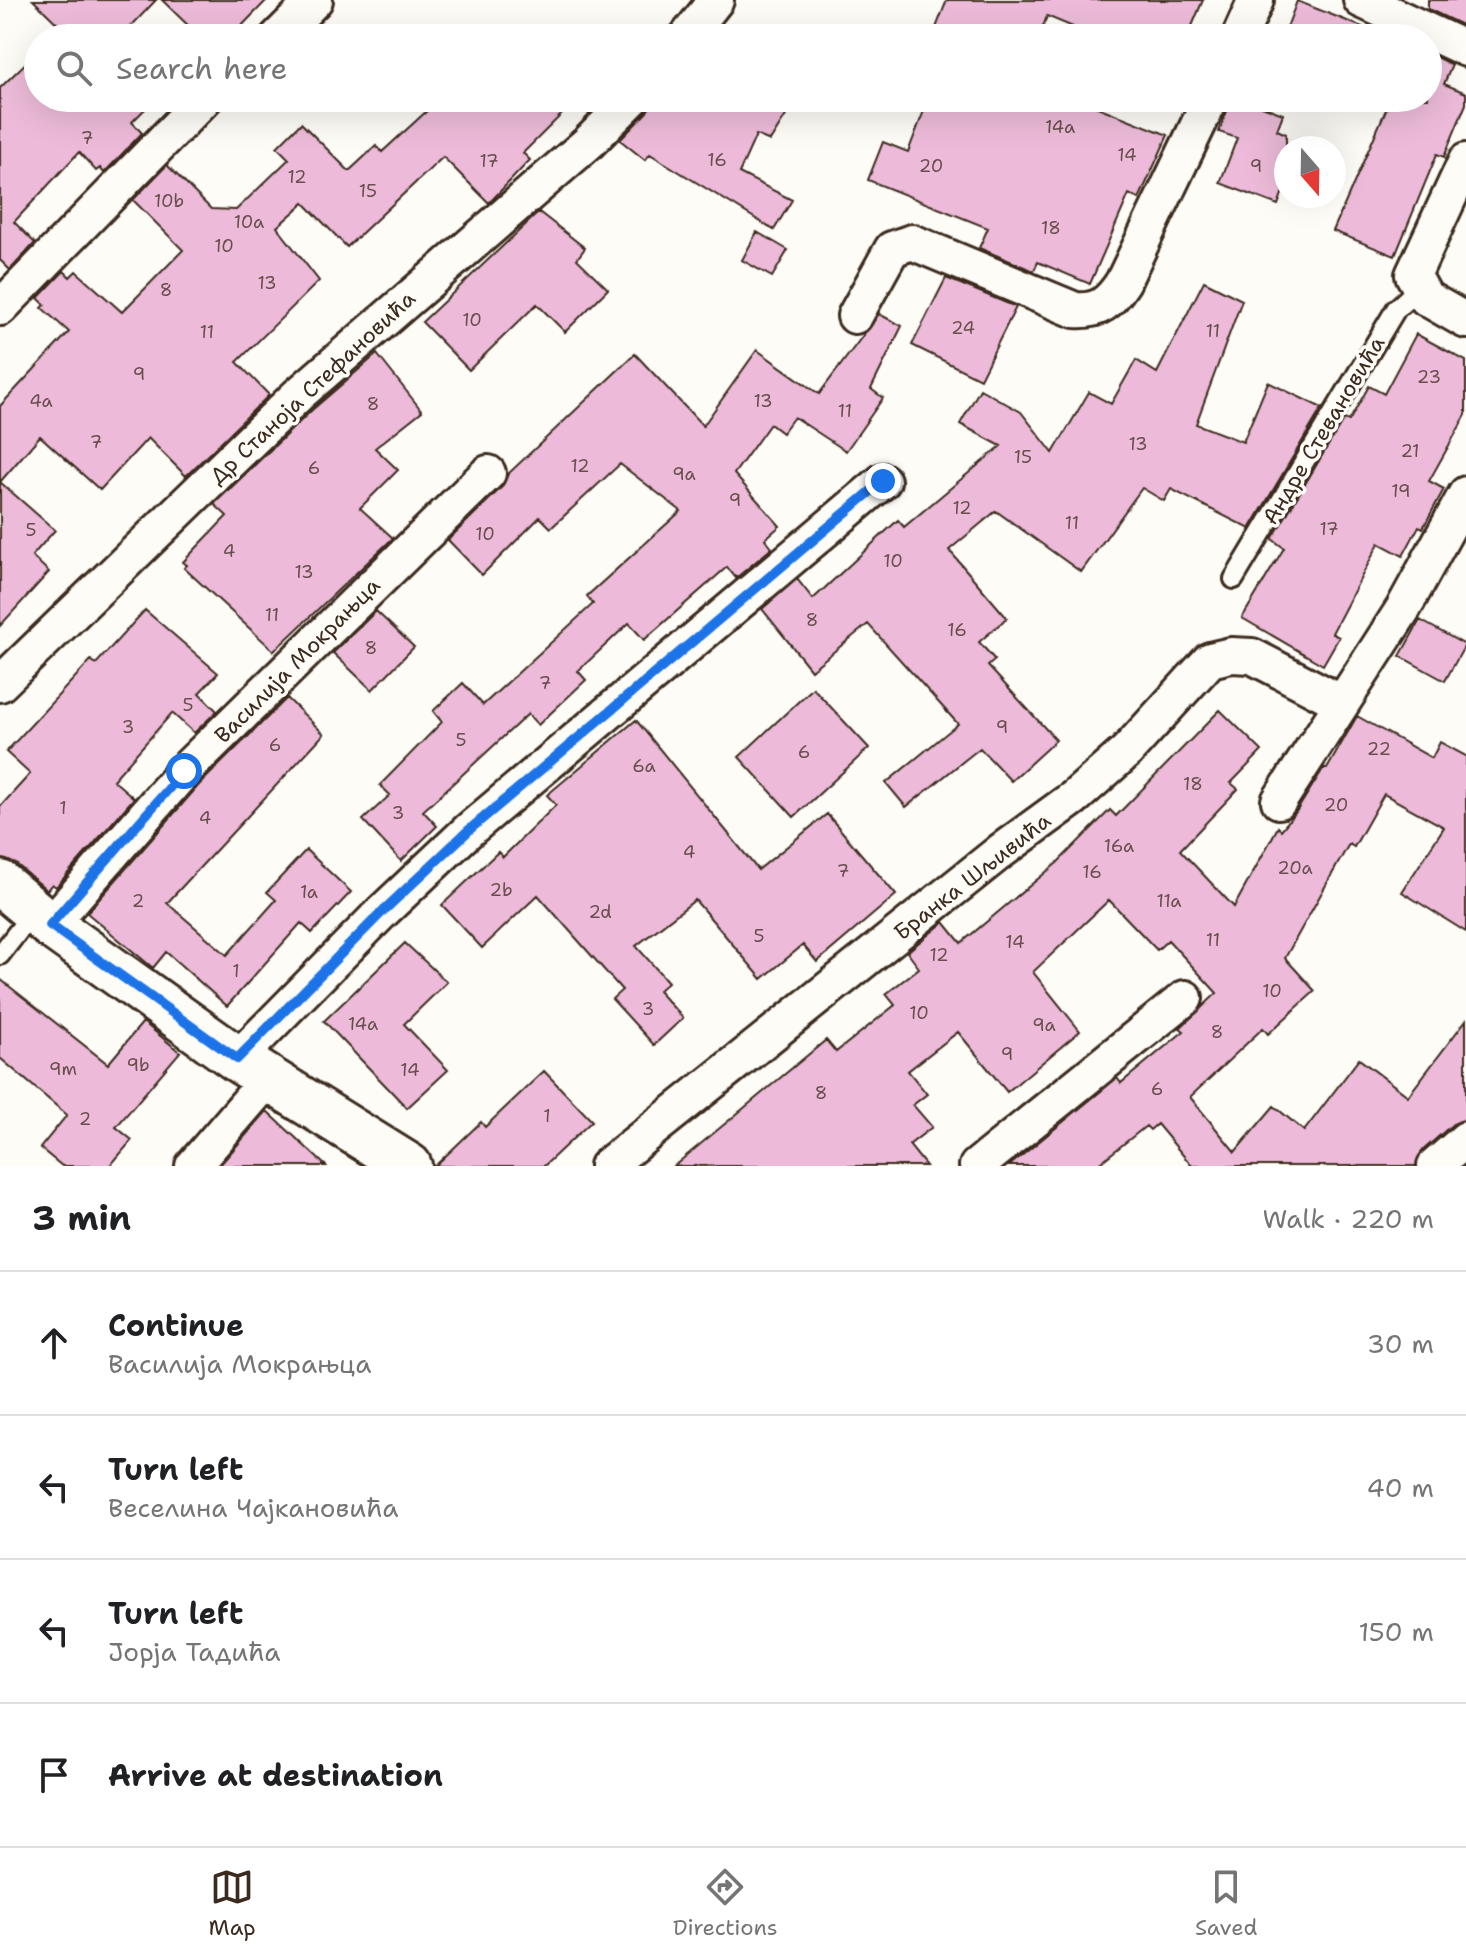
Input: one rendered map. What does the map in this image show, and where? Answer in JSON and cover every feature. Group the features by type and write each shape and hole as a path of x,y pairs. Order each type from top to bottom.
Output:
{"street":[{"path":"291,24 315,0"},
{"path":"697,24 716,0"},
{"path":"1245,24 1256,0"},
{"path":"1361,0 1412,24"},
{"path":"1442,38 1466,49"},
{"path":"0,308 191,112"},
{"name":"Др Станоја Стефановића","path":"0,684 298,395 588,143 619,112"},
{"path":"855,316 892,249 912,242 1075,310 1090,311 1103,307 1123,282 1204,112"},
{"path":"1466,161 1414,268 1419,288 1429,301 1466,321"},
{"name":"Василија Мокрањца","path":"42,918 184,771 488,473"},
{"path":"193,1166 252,1069 361,932 469,830 883,481"},
{"path":"1279,801 1403,609 1466,494"},
{"name":"Бранка Шљивића","path":"607,1166 1001,851 1075,797 1127,751 1210,660 1231,655 1252,656 1342,703"},
{"path":"0,883 42,918 252,1069 343,1122 409,1166"},
{"path":"977,1166 1185,998"},
{"path":"1435,1166 1466,1139"}],"lane":[{"name":"Андре Стевановића","path":"1234,579 1396,309 1419,288"},
{"path":"0,955 42,918"}],"building":[{"path":"33,0 156,0 133,24 58,24"},
{"path":"162,0 267,0 244,24 187,24"},
{"path":"947,0 1203,0 1193,24 1066,24 1047,16 1044,24 938,24"},
{"path":"1428,0 1466,0 1466,27 1428,9"},
{"path":"1297,1 1355,24 1288,24"},
{"path":"1442,60 1452,65 1444,84 1466,93 1466,104 1444,157 1437,154 1395,256 1333,231 1343,208 1346,208 1346,201 1385,112 1442,112"},
{"path":"24,65 24,112 142,112 132,122 142,133 104,173 100,168 96,171 79,152 14,222 35,243 10,270 0,260 0,88"},
{"path":"426,112 564,112 523,153 530,160 489,203 443,157 347,247 304,203 277,227 319,281 237,362 269,395 186,476 148,438 100,490 40,436 0,482 0,406 69,332 42,308 45,305 38,298 64,271 70,277 76,271 122,312 183,250 133,200 167,165 211,209 236,210 289,159 277,147 301,123 349,171 376,146 382,152"},
{"path":"647,112 788,112 770,141 756,135 739,173 792,200 774,230 650,154 645,160 620,140"},
{"path":"924,112 1110,112 1168,135 1139,199 1129,194 1090,284 1038,262 1034,271 979,248 988,228 868,180 883,142 908,152"},
{"path":"1227,112 1283,114 1277,130 1286,136 1274,136 1274,203 1220,183 1237,138 1219,132"},
{"path":"539,212 585,248 577,259 608,289 565,332 537,304 469,370 422,322"},
{"path":"757,232 788,250 772,277 742,260"},
{"path":"946,278 1016,307 980,379 912,345"},
{"path":"1204,281 1242,300 1196,424 1243,442 1268,382 1322,408 1250,529 1171,489 1164,501 1142,488 1081,572 996,511 949,550 1007,618 979,642 995,660 988,666 1056,740 1011,781 980,748 906,807 886,783 958,724 868,624 811,670 762,609 797,579 813,599 898,520 904,527 1001,446 960,424 980,389 1021,412 1053,453 1089,392 1111,404 1136,360 1157,373"},
{"path":"879,314 902,326 871,389 883,398 846,451 794,417 782,433 770,424 734,474 780,526 765,539 772,548 736,578 727,567 644,640 629,623 578,671 586,680 538,725 528,714 423,811 437,826 401,861 363,820 390,795 380,785 442,722 433,711 463,683 483,705 593,604 587,596 681,511 620,464 551,528 540,517 482,575 448,540 502,487 508,474 635,354 703,426 757,350 819,394"},
{"path":"1416,334 1466,361 1466,415 1429,481 1444,489 1423,528 1419,526 1403,556 1379,543 1332,633 1339,637 1323,665 1242,618 1284,548 1272,539 1344,419 1349,421 1369,386 1384,394"},
{"path":"377,354 422,411 375,448 398,470 360,508 393,538 274,651 184,568 187,565 183,562 227,516 214,504 312,410"},
{"path":"0,482 55,530 32,556 49,572 0,626"},
{"path":"145,610 218,673 199,693 217,711 194,733 172,713 113,780 134,798 56,887 52,884 47,890 16,864 0,859 0,807 30,774 6,752 91,660 96,664"},
{"path":"376,611 414,647 372,690 333,653"},
{"path":"1420,620 1465,645 1445,681 1400,656"},
{"path":"813,688 869,748 794,817 739,757"},
{"path":"287,698 324,734 167,903 227,955 276,900 267,892 306,850 351,892 312,933 301,923 227,1006 166,952 153,968 87,913 199,785"},
{"path":"1220,710 1262,751 1231,783 1238,789 1180,850 1234,907 1278,827 1281,830 1323,769 1327,769 1357,716 1432,758 1440,742 1466,756 1466,932 1402,892 1444,827 1384,794 1354,847 1349,844 1285,958 1315,991 1268,1034 1263,1028 1190,1097 1235,1152 1274,1106 1304,1131 1359,1059 1408,1096 1466,1020 1466,1120 1453,1124 1422,1151 1416,1166 1192,1166 1157,1124 1150,1130 1146,1126 1096,1166 1009,1166 1117,1078 1121,1083 1184,1031 1180,1028 1217,993 1168,940 1157,950 1109,900 1033,972 1080,1031 1007,1092 958,1032 908,1071 927,1094 913,1105 932,1127 909,1145 926,1166 674,1166 826,1040 836,1052 895,1005 886,994 919,968 907,952 944,922 961,943 1057,863 1110,810 1116,816"},
{"path":"636,720 758,870 827,814 896,895 817,962 803,945 762,979 695,900 636,946 668,982 658,991 683,1018 654,1045 612,999 622,990 538,895 482,948 442,905 498,852 503,857 556,805 547,795"},
{"path":"405,943 447,982 404,1024 448,1070 407,1108 324,1021"},
{"path":"0,979 108,1064 143,1022 180,1052 116,1127 132,1140 110,1166 62,1166 40,1148 67,1115 0,1058"},
{"path":"544,1071 592,1121 544,1166 435,1166 481,1122 485,1127"},
{"path":"267,1111 326,1166 219,1166"}],"route":[{"path":"184,771 50,925 237,1059 299,993 469,830 883,481"}]}
